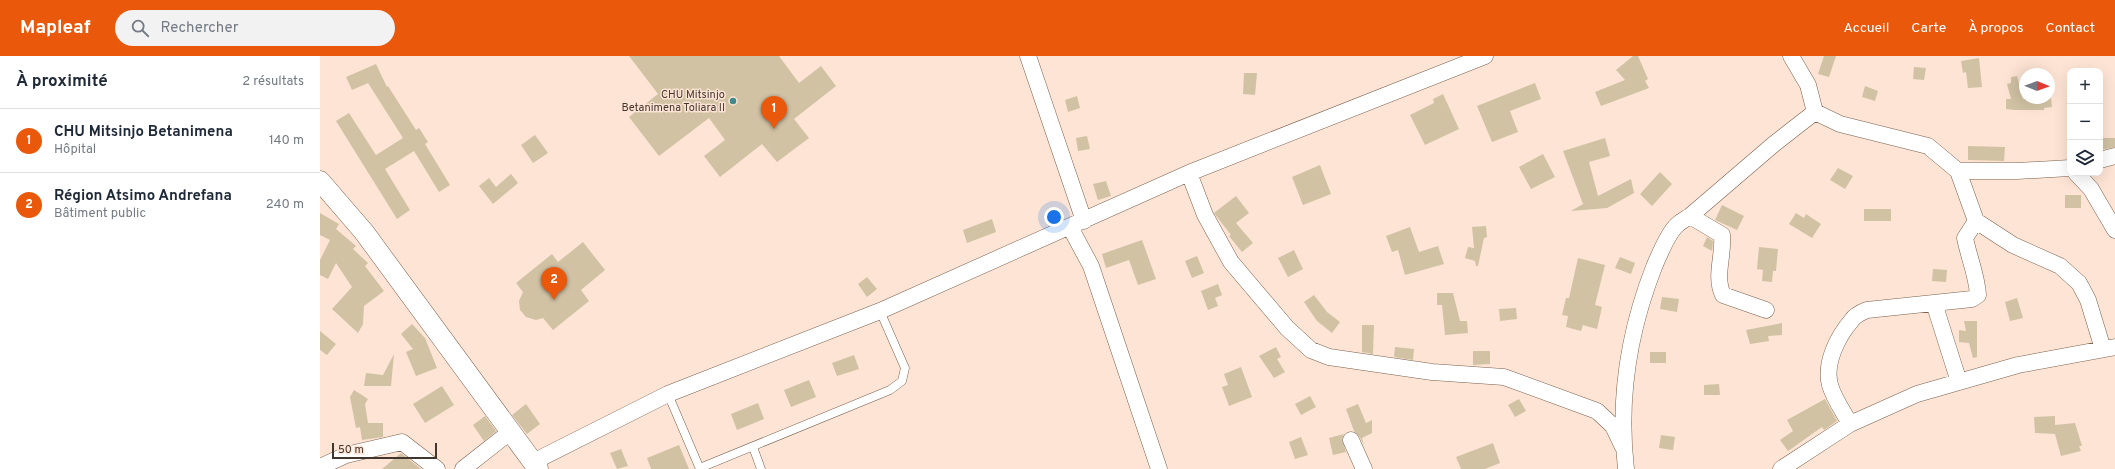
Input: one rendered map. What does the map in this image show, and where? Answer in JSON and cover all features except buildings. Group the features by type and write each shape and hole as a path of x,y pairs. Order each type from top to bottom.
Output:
{"street":[{"path":"1028,56 1077,224 1159,469"},
{"path":"320,181 364,232 535,465 668,394 880,311 1189,174 1485,56"},
{"path":"1781,469 1850,424 1917,394 2018,365 2109,348 2079,283 2060,266 2013,245 1976,222 1958,171 1928,146 1840,124 1815,112 1808,85 1791,56"},
{"path":"1626,469 1623,447 1625,384 1632,337 1643,296 1660,252 1676,225 1690,216 1774,144 1815,112"},
{"path":"2103,159 2115,156"},
{"path":"1958,171 2017,171 2067,168"},
{"path":"1189,174 1205,215 1231,262 1287,328 1311,350 1329,357 1432,372 1504,377 1597,411 1613,426 1623,447"},
{"path":"2079,176 2091,189 2115,230"},
{"path":"1690,216 1722,236 1723,247 1718,284 1723,295 1766,310"},
{"path":"1850,424 1834,396 1830,384 1829,363 1838,339 1852,318 1867,310 1934,304 1972,298 1978,295 1977,280 1970,264 1965,238 1976,222"},
{"path":"1934,304 1958,382"},
{"path":"463,469 510,432"},
{"path":"1351,440 1364,469"},
{"path":"320,467 346,455 402,442 437,469"}],"lane":[{"path":"668,394 700,468 890,390 902,381 905,368 880,311"},
{"path":"753,447 761,469"}],"place":[{"name":"CHU Mitsinjo Betanimena Toliara II","path":"733,101"},
{"name":"CHU Mitsinjo Betanimena","path":"774,129"},
{"name":"Région Atsimo Andrefana","path":"554,300"}]}
